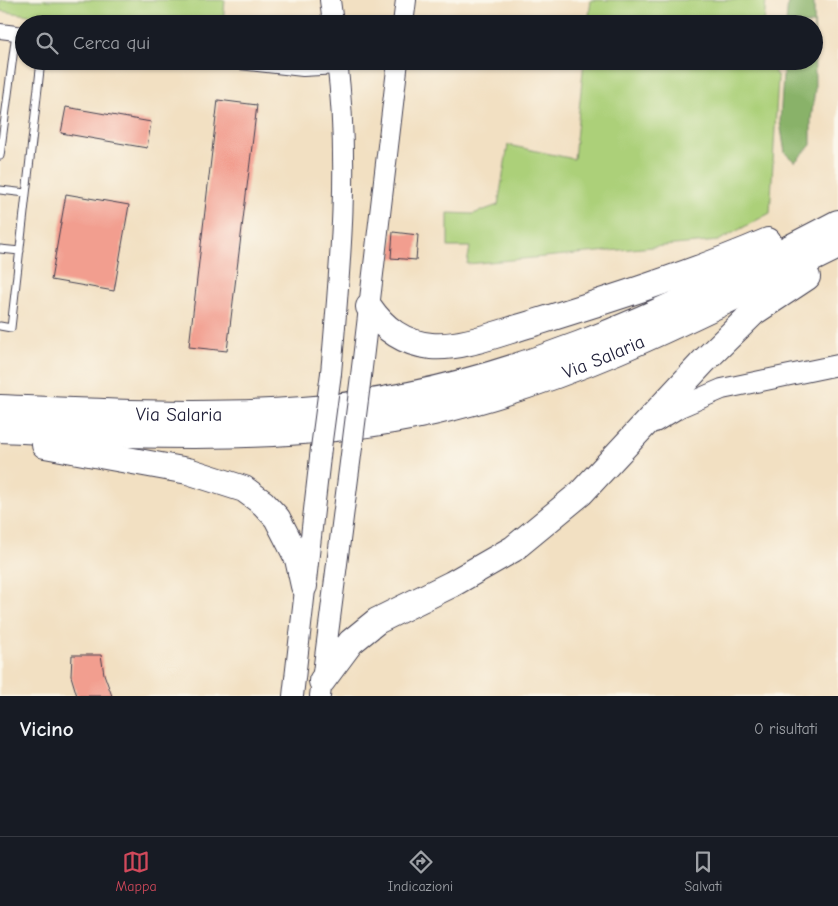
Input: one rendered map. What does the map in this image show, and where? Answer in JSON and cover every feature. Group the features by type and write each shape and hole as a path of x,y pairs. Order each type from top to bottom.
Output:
{"highway":[{"path":"369,307 381,324 394,334 414,343 432,346 451,345 494,335 682,275 838,212"},
{"name":"Via Salaria","path":"0,408 148,413 285,411 304,410 431,391 522,366 586,344 688,299 838,223"},
{"name":"Via Salaria","path":"0,429 145,435 210,434 307,430 378,422 433,412 528,385 597,360 694,317 838,246"},
{"path":"321,688 350,642 377,621 452,584 512,548 581,494 704,361 754,312 838,259"},
{"path":"0,438 188,471 244,489 263,503 277,518 298,559 304,586"}],"main road":[{"path":"330,0 332,15"},
{"path":"404,15 406,0"},
{"path":"293,696 304,586 331,373 338,294 344,180 343,121 339,70"},
{"path":"321,688 361,376 397,70"},
{"path":"636,434 680,407 722,389 838,365"}],"street":[{"path":"0,31 15,32"}],"lane":[{"path":"0,156 2,123 15,58"},
{"path":"0,326 11,328 40,70"},
{"path":"0,190 26,193"},
{"path":"0,249 20,251"}],"green space":[{"path":"0,0 225,0 224,15 29,15 0,11"},
{"path":"591,0 766,0 765,15 589,15"},
{"path":"788,0 814,0 814,15 787,15"},
{"path":"583,70 774,70 778,78 770,213 718,241 467,264 470,247 448,247 448,213 473,214 498,205 508,145 574,159"},
{"path":"783,70 815,70 811,145 795,162 785,153 780,122"}],"building":[{"path":"218,100 257,105 227,351 189,347"},
{"path":"66,107 151,122 147,148 61,133"},
{"path":"66,194 129,205 114,291 51,280"},
{"path":"393,232 418,235 416,260 391,258"},
{"path":"72,655 101,655 104,674 112,696 77,696 71,676"}]}
